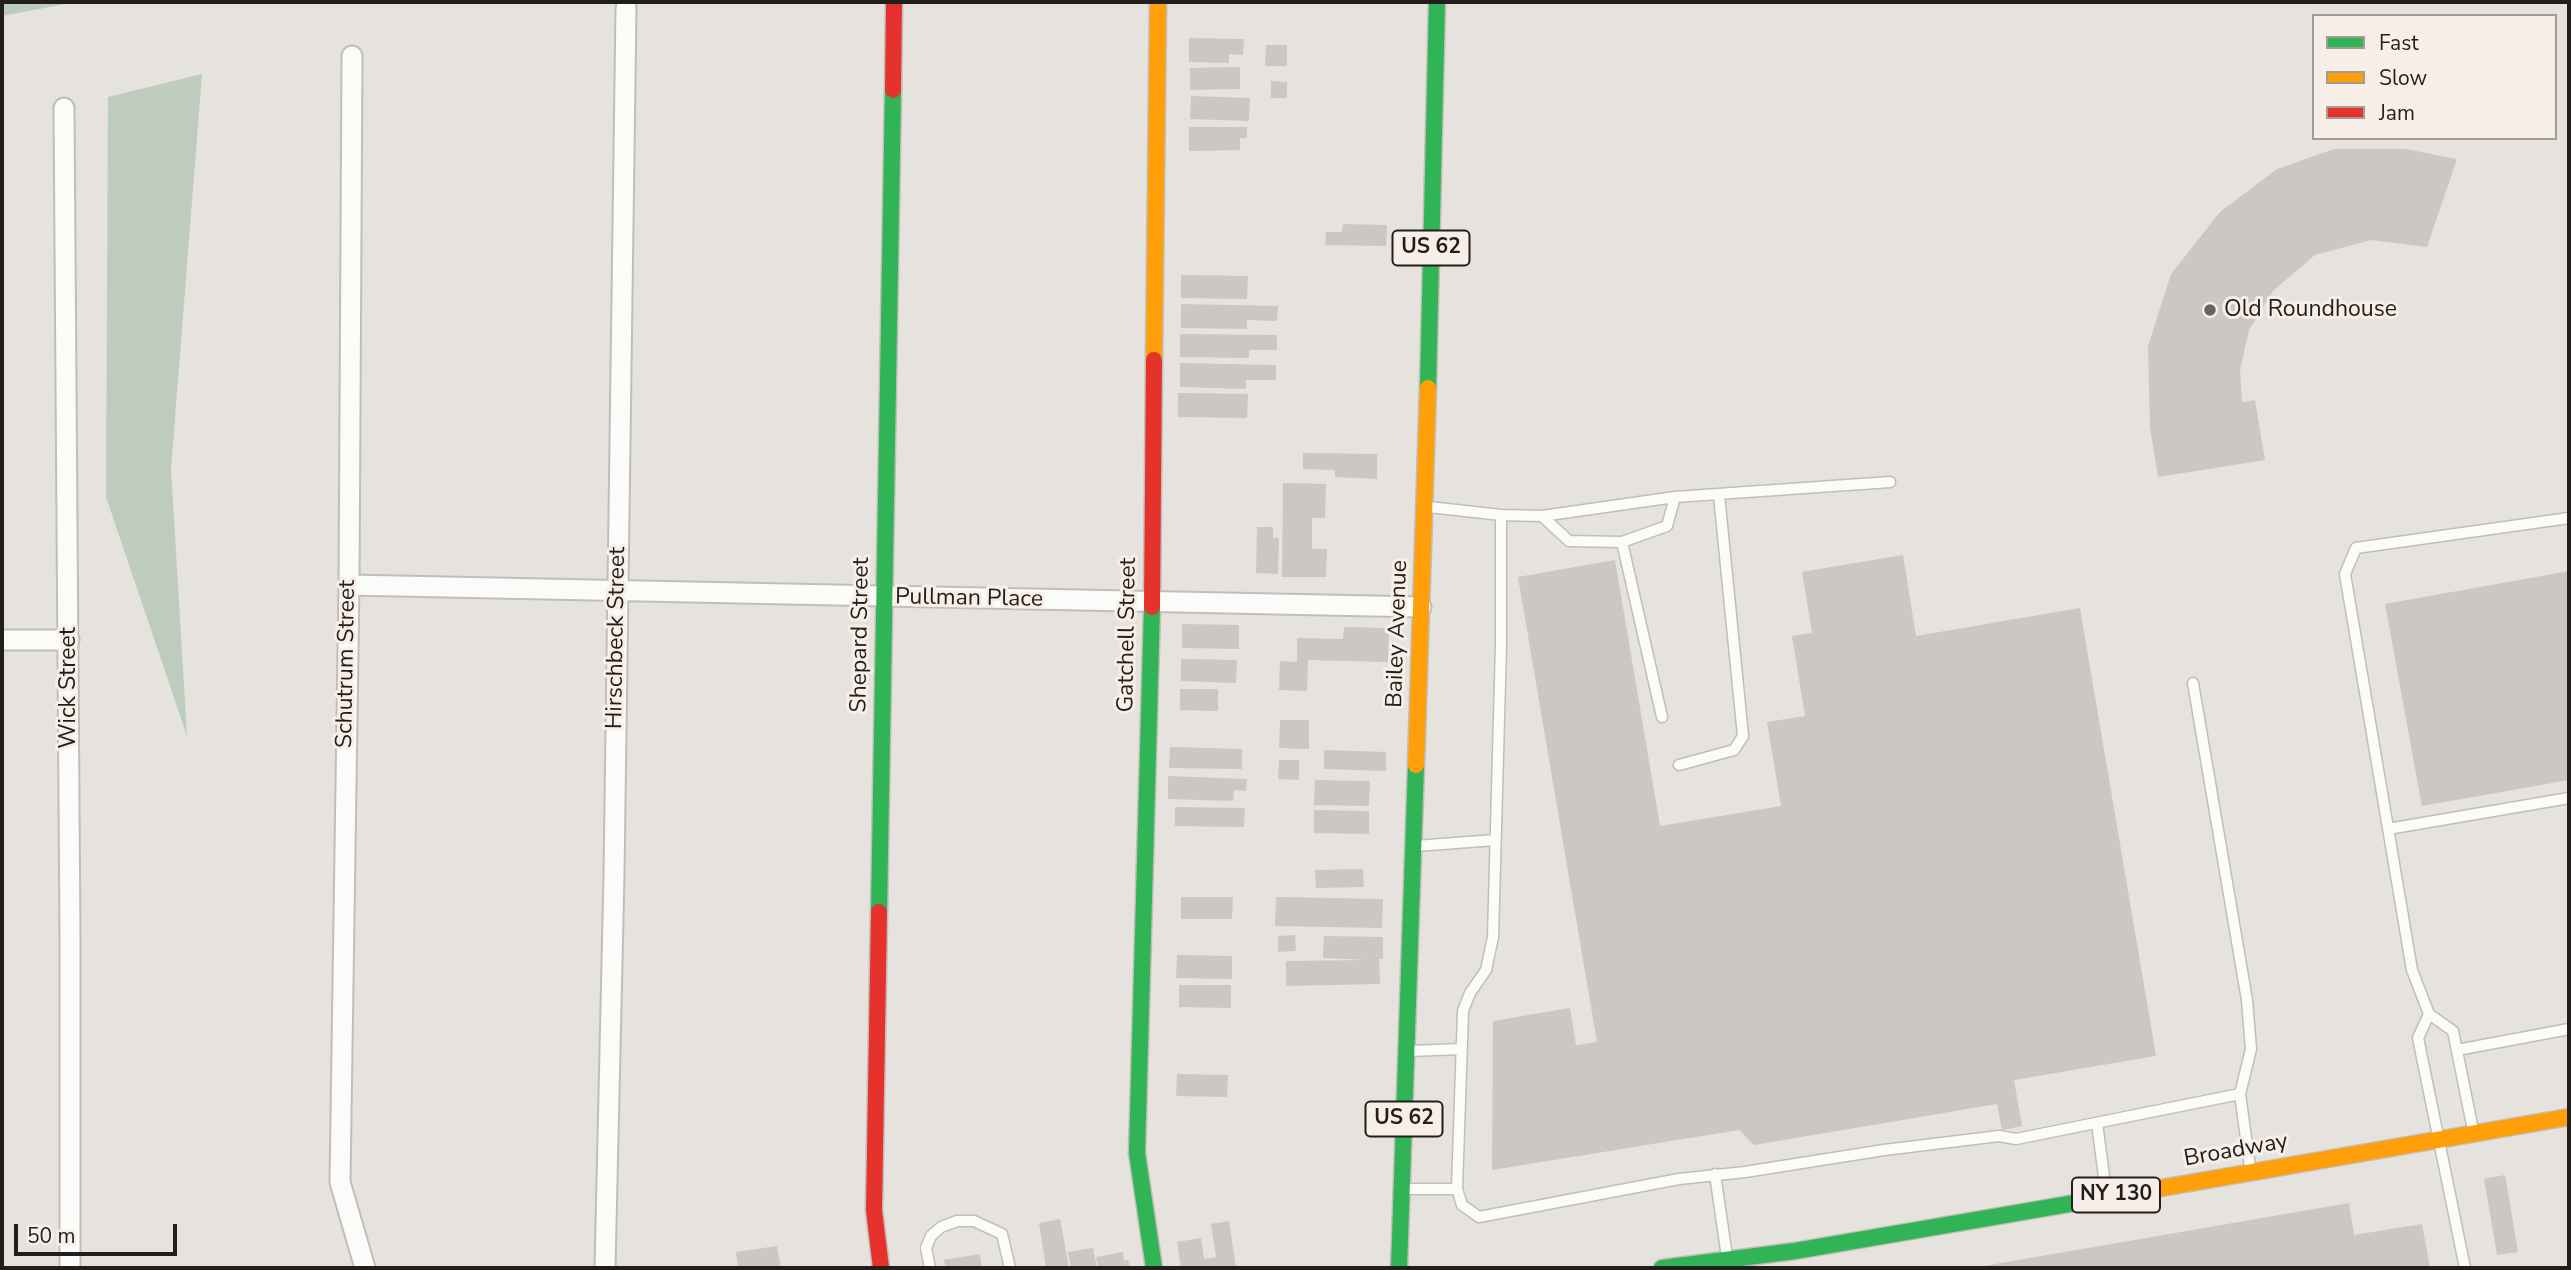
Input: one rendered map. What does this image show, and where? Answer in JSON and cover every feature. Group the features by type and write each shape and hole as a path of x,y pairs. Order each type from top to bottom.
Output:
{"street":[{"name":"Shepard Street","path":"881,1268 874,1210 894,2"},
{"name":"Gatchell Street","path":"1154,1268 1137,1153 1152,603 1158,2"},
{"name":"Bailey Avenue","path":"1399,1268 1425,507 1437,2"},
{"name":"Hirschbeck Street","path":"605,1268 626,8"},
{"name":"Schutrum Street","path":"352,57 349,585 340,1182 365,1268"},
{"name":"Wick Street","path":"64,108 69,640 70,1268"},
{"name":"Pullman Place","path":"349,585 618,593 1421,607"},
{"path":"2,640 69,640"},
{"name":"Broadway","path":"1666,1268 1727,1259 1796,1255 2107,1197 2569,1117"}],"lane":[{"path":"1425,507 1501,515 1542,516 1675,497 1890,482"},
{"path":"1679,765 1734,750 1743,736 1719,495"},
{"path":"1542,516 1569,541 1622,542 1667,526 1675,497"},
{"path":"1501,515 1501,645 1492,948 1486,970 1470,993 1463,1011 1457,1189 1462,1205 1479,1217 1646,1184 1745,1172 1897,1148 1999,1136 2016,1139 2240,1094"},
{"path":"2474,1134 2453,1031 2429,1014 2412,970 2345,573 2356,548 2569,518"},
{"path":"1622,542 1662,717"},
{"path":"2193,682 2247,1000 2251,1049 2240,1094 2250,1172"},
{"path":"2388,829 2569,797"},
{"path":"1413,846 1495,840"},
{"path":"2429,1014 2418,1038 2465,1268"},
{"path":"2457,1050 2569,1029"},
{"path":"1406,1051 1461,1049"},
{"path":"2097,1123 2107,1197"},
{"path":"1715,1174 1727,1259"},
{"path":"1402,1189 1457,1189"},
{"path":"930,1268 926,1248 931,1236 949,1224 974,1222 1002,1234 1010,1268"}],"green space":[{"path":"2,2 76,2 2,16"},
{"path":"202,74 171,469 187,736 106,497 108,97"}],"building":[{"path":"1189,38 1244,39 1243,55 1229,54 1229,63 1189,62"},
{"path":"1266,45 1287,45 1287,66 1265,66"},
{"path":"1240,67 1240,89 1190,90 1190,68"},
{"path":"1271,81 1287,82 1287,98 1271,98"},
{"path":"1191,96 1250,98 1249,121 1190,119"},
{"path":"1189,127 1247,127 1247,138 1240,138 1240,150 1189,151"},
{"name":"Old Roundhouse","path":"2334,149 2405,149 2457,159 2427,247 2371,240 2315,255 2273,291 2249,330 2240,370 2242,402 2255,400 2265,460 2158,477 2150,427 2148,346 2171,274 2220,212 2277,169"},
{"path":"1343,224 1387,225 1386,246 1325,245 1326,232 1342,232"},
{"path":"1181,275 1248,276 1247,299 1181,298"},
{"path":"1181,304 1278,306 1277,321 1247,320 1247,329 1181,328"},
{"path":"1180,334 1277,335 1277,350 1249,350 1249,358 1180,357"},
{"path":"1180,363 1276,365 1276,380 1246,380 1246,389 1180,387"},
{"path":"1178,393 1248,394 1247,418 1178,417"},
{"path":"1303,453 1377,454 1377,479 1335,477 1335,470 1303,469"},
{"path":"1283,483 1326,484 1325,518 1312,518 1312,549 1327,549 1326,577 1282,577"},
{"path":"1257,527 1273,527 1273,538 1279,538 1278,574 1256,573"},
{"path":"1903,555 1916,636 2080,608 2156,1056 2014,1080 2022,1126 2002,1130 1997,1104 1754,1145 1739,1130 1492,1170 1493,1021 1570,1008 1576,1045 1597,1042 1518,577 1615,560 1660,826 1781,806 1767,722 1805,716 1792,636 1812,633 1802,572"},
{"path":"2569,571 2569,780 2422,806 2385,604"},
{"path":"1182,624 1239,625 1239,649 1182,648"},
{"path":"1344,627 1389,628 1388,662 1308,660 1307,691 1279,690 1280,661 1297,662 1297,638 1343,639"},
{"path":"1181,659 1237,660 1236,683 1181,681"},
{"path":"1180,689 1218,689 1218,711 1180,710"},
{"path":"1280,720 1309,720 1309,749 1279,748"},
{"path":"1170,747 1242,749 1242,769 1169,768"},
{"path":"1324,750 1386,752 1386,771 1324,769"},
{"path":"1279,760 1299,760 1299,780 1278,779"},
{"path":"1168,776 1247,779 1246,791 1234,790 1233,801 1168,799"},
{"path":"1315,780 1370,781 1369,806 1314,805"},
{"path":"1175,807 1245,808 1244,827 1175,826"},
{"path":"1314,810 1369,811 1369,834 1314,833"},
{"path":"1363,869 1364,887 1316,888 1315,870"},
{"path":"1181,897 1233,897 1232,919 1181,919"},
{"path":"1276,897 1383,899 1382,928 1275,926"},
{"path":"1295,935 1296,951 1278,952 1278,936"},
{"path":"1324,936 1383,937 1383,959 1379,959 1380,984 1286,986 1286,961 1368,960 1323,958"},
{"path":"1177,955 1232,956 1232,979 1176,978"},
{"path":"1179,985 1231,985 1231,1008 1179,1007"},
{"path":"1177,1074 1228,1075 1227,1097 1176,1096"},
{"path":"2505,1175 2518,1252 2497,1255 2484,1179"},
{"path":"2349,1203 2354,1235 2422,1224 2430,1268 1972,1268"},
{"path":"1060,1219 1069,1268 1046,1268 1039,1223"},
{"path":"1229,1221 1236,1268 1181,1268 1177,1242 1201,1238 1204,1259 1216,1257 1211,1224"},
{"path":"777,1246 781,1268 738,1268 736,1252"},
{"path":"1093,1248 1097,1268 1071,1268 1068,1252"},
{"path":"1123,1252 1124,1261 1128,1260 1130,1268 1098,1268 1096,1257"},
{"path":"980,1254 982,1268 946,1268 944,1260"}],"traffic: fast":[{"path":"1428,388 1437,2"},
{"path":"879,912 893,90"},
{"path":"1152,607 1137,1153 1154,1268"},
{"path":"1399,1268 1416,765"},
{"path":"1662,1268 1795,1251 2098,1199"}],"traffic: slow":[{"path":"1154,360 1158,2"},
{"path":"1416,765 1428,388"},
{"path":"2098,1199 2569,1117"}],"traffic: jam":[{"path":"893,90 894,2"},
{"path":"1152,607 1154,360"},
{"path":"879,912 874,1210 881,1268"}],"place":[{"name":"Old Roundhouse","path":"2210,310"}]}
